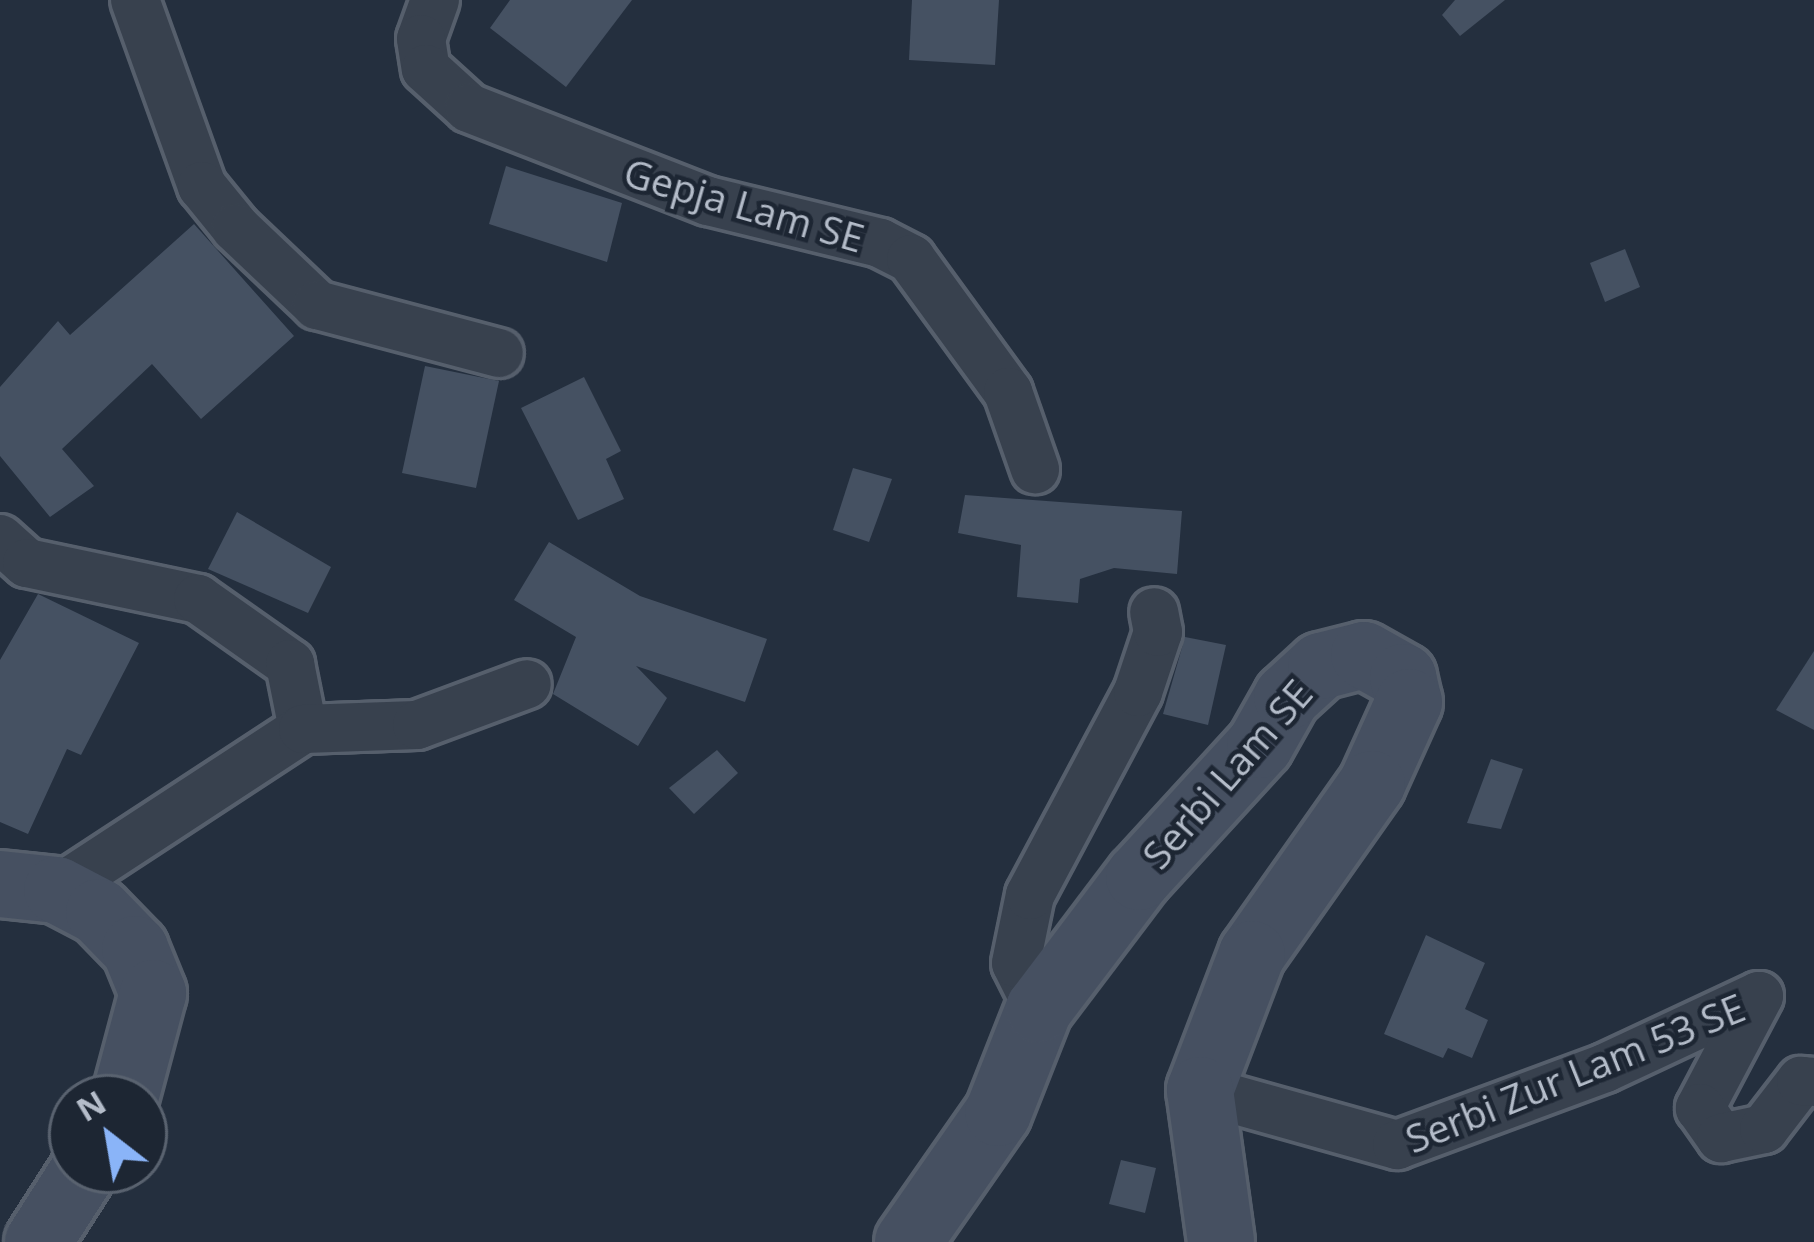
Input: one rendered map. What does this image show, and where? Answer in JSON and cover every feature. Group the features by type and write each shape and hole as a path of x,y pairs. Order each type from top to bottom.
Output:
{"street":[{"path":"135,0 202,186 236,228 317,305 499,353"},
{"name":"Gepja Lam SE","path":"435,0 422,39 426,69 469,108 708,201 880,243 911,260 1008,392 1035,470"},
{"path":"0,539 28,563 198,599 290,664 303,729"},
{"path":"1039,1009 1016,963 1030,895 1138,692 1158,632 1154,612"},
{"name":"Serbi Lam SE","path":"908,1242 998,1113 1039,1009 1139,877 1260,745 1287,697 1343,656 1388,663 1409,702 1392,743 1252,954 1200,1090 1221,1242"},
{"path":"28,887 303,729 417,724 527,684"},
{"path":"28,887 99,912 135,950 153,993 131,1074"},
{"name":"Serbi Zur Lam 53 SE","path":"1200,1090 1397,1145 1605,1068 1759,996 1700,1108 1721,1138 1764,1130 1802,1081 1814,1082"},
{"path":"38,1242 69,1194"}],"building":[{"path":"510,0 632,0 566,87 490,28"},
{"path":"912,0 999,0 995,65 909,60"},
{"path":"1455,0 1505,0 1460,36 1442,15"},
{"path":"506,166 622,203 607,262 489,224"},
{"path":"194,224 294,336 201,419 152,364 62,449 94,486 50,517 0,456 0,387 58,321 70,335"},
{"path":"1625,249 1640,287 1605,302 1590,263"},
{"path":"425,366 499,381 476,488 402,473"},
{"path":"584,377 621,451 606,459 624,499 578,520 521,408"},
{"path":"853,468 892,479 869,542 833,530"},
{"path":"965,495 1182,511 1177,574 1114,568 1080,579 1078,603 1017,597 1021,545 958,533"},
{"path":"237,512 331,567 308,613 208,569"},
{"path":"549,542 640,596 767,639 745,702 636,666 667,698 638,746 553,694 576,637 514,600"},
{"path":"38,594 139,643 81,755 67,749 28,834 0,822 0,660"},
{"path":"1185,637 1226,645 1208,725 1163,714"},
{"path":"1814,651 1814,730 1776,710"},
{"path":"717,750 738,773 694,814 669,788"},
{"path":"1491,759 1523,769 1501,829 1467,823"},
{"path":"1426,935 1485,963 1465,1009 1488,1020 1472,1058 1448,1048 1443,1058 1384,1034"},
{"path":"1121,1160 1156,1168 1145,1213 1109,1204"}]}
